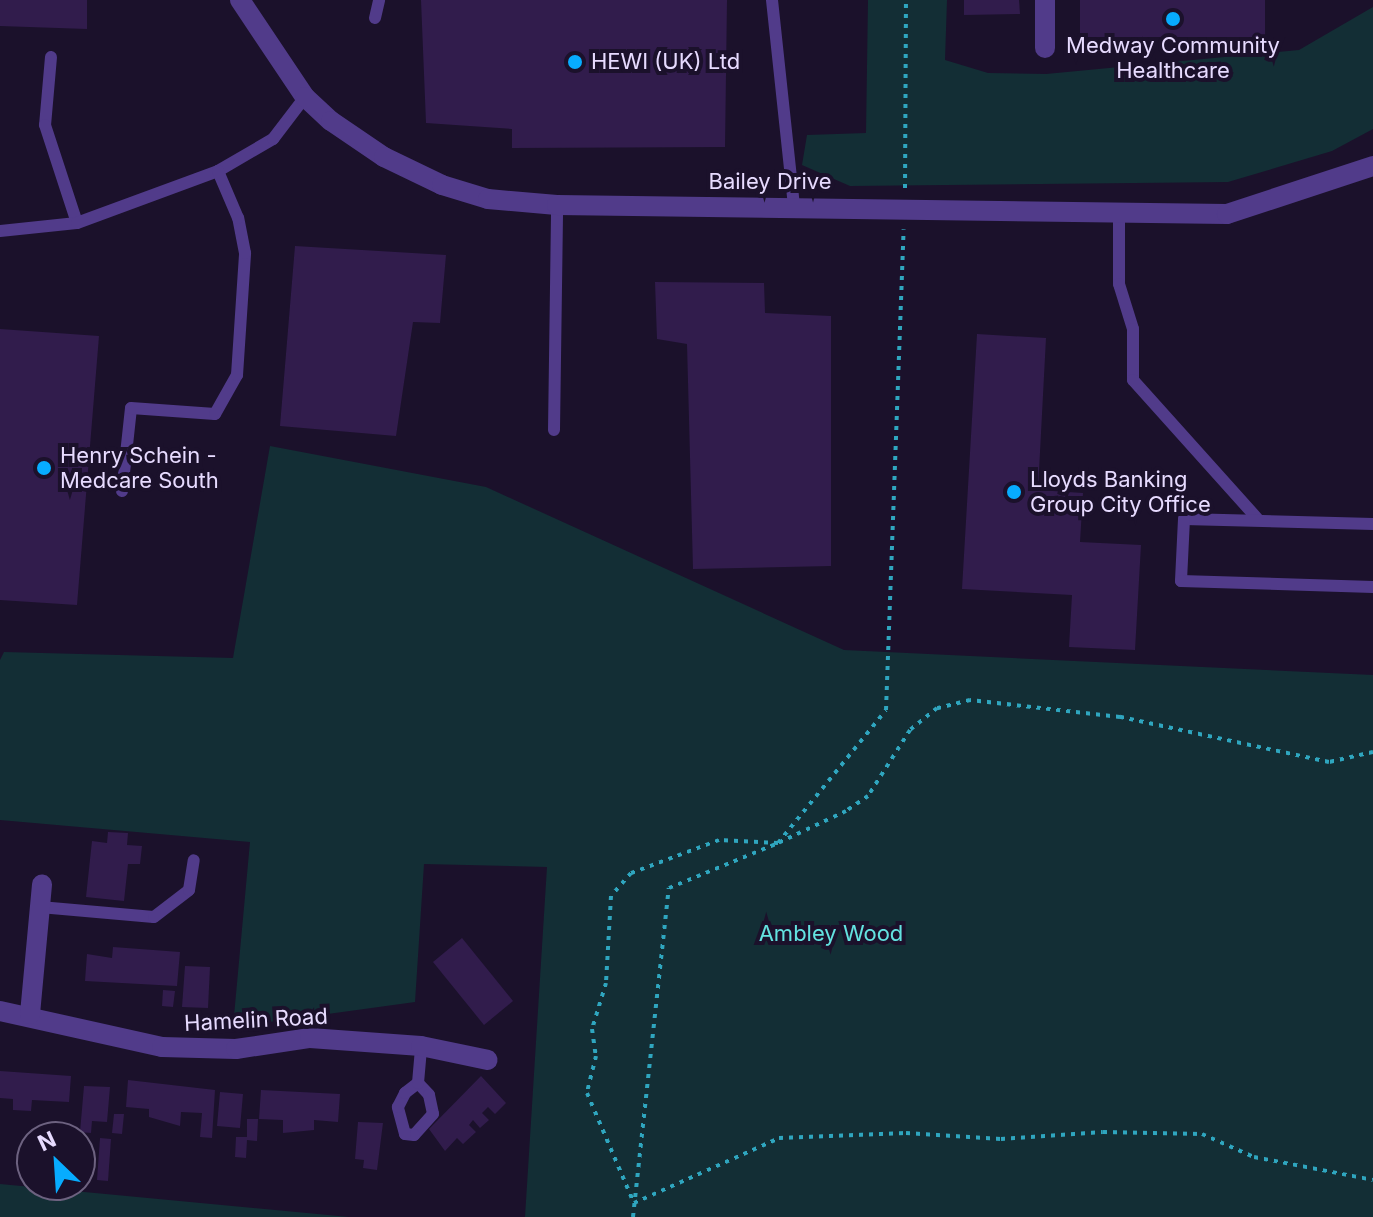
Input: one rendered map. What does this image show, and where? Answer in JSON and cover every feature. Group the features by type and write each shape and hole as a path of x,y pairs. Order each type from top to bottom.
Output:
{"street":[{"name":"Bailey Drive","path":"240,0 305,97 384,157 442,185 488,199 557,205 1227,214 1372,168"},
{"path":"1045,0 1045,48"},
{"path":"30,1014 42,885"},
{"name":"Hamelin Road","path":"0,1011 30,1014 104,1037 162,1047 236,1049 310,1038 421,1046 488,1060"}],"lane":[{"path":"375,18 379,0"},
{"path":"772,0 794,206"},
{"path":"51,57 45,125 77,223"},
{"path":"0,231 77,223 218,171 273,139 305,97"},
{"path":"122,491 131,408 215,414 237,375 245,253 238,218 218,171"},
{"path":"554,430 557,205"},
{"path":"1119,214 1119,284 1133,329 1133,380 1257,518"},
{"path":"1373,524 1257,518 1184,519 1181,581 1373,587"},
{"path":"40,907 154,917 189,890 194,860"},
{"path":"418,1083 421,1046"}],"path":[{"path":"778,843 886,710 905,210 906,0"},
{"path":"633,1217 669,888 778,843 868,796 910,730 937,708 970,700 1120,717 1329,762 1373,752"},
{"path":"634,1203 587,1093 596,1056 592,1029 606,983 611,896 631,873 719,840 778,843"},
{"path":"634,1203 779,1138 906,1133 1001,1139 1103,1132 1202,1134 1254,1157 1373,1180"}],"green space":[{"path":"868,0 947,0 945,60 988,73 1046,74 1299,50 1373,7 1373,129 1332,151 1228,182 850,186 802,165 807,135 866,133"},
{"name":"Ambley Wood","path":"270,446 486,487 844,650 1373,675 1373,1217 525,1217 547,867 424,864 415,1002 233,1027 250,842 0,820 0,660 4,652 233,658"},
{"path":"0,1184 16,1186 16,1201 96,1201 96,1193 349,1217 0,1217"}],"building":[{"path":"0,0 87,0 87,29 0,26"},
{"name":"HEWI (UK) Ltd","path":"421,0 727,0 725,147 512,148 512,129 426,123"},
{"path":"964,0 1019,0 1020,14 964,15"},
{"name":"Medway Community Healthcare","path":"1080,0 1265,0 1265,37 1080,37"},
{"path":"295,246 446,255 440,323 413,322 396,436 280,426"},
{"path":"655,282 764,283 765,313 831,316 831,566 693,569 687,344 657,339"},
{"name":"Henry Schein - Medcare South","path":"0,329 99,336 77,605 0,600"},
{"name":"Lloyds Banking Group City Office","path":"977,334 1046,338 1038,490 1083,493 1080,542 1141,545 1135,650 1069,647 1072,595 962,589"},
{"path":"108,832 128,833 127,845 142,846 140,864 128,864 124,901 86,897 92,841 107,843"},
{"path":"462,938 513,1001 484,1025 433,962"},
{"path":"113,947 180,952 177,986 85,981 87,954 112,958"},
{"path":"185,966 210,967 208,1008 182,1007"},
{"path":"163,990 175,991 173,1007 162,1006"},
{"path":"0,1071 71,1076 69,1102 32,1100 31,1111 13,1110 13,1099 0,1098"},
{"path":"481,1076 506,1103 495,1114 488,1107 482,1113 489,1120 480,1128 473,1120 469,1125 476,1132 463,1144 457,1138 445,1151 429,1129"},
{"path":"128,1080 215,1090 212,1138 200,1137 202,1113 181,1112 180,1126 149,1117 149,1109 126,1107"},
{"path":"84,1086 110,1087 107,1122 81,1121"},
{"path":"261,1090 340,1094 338,1122 314,1120 314,1130 283,1133 283,1120 259,1119"},
{"path":"220,1092 243,1094 240,1128 217,1126"},
{"path":"114,1114 124,1114 122,1134 112,1133"},
{"path":"247,1119 258,1119 257,1141 247,1140 246,1158 235,1157 236,1137 247,1137"},
{"path":"358,1122 383,1123 377,1170 363,1168 364,1160 355,1159"},
{"path":"100,1138 111,1139 108,1181 97,1180"}],"place":[{"name":"Medway Community Healthcare","path":"1173,19"},
{"name":"HEWI (UK) Ltd","path":"575,62"},
{"name":"Henry Schein - Medcare South","path":"44,468"},
{"name":"Lloyds Banking Group City Office","path":"1014,492"}]}
